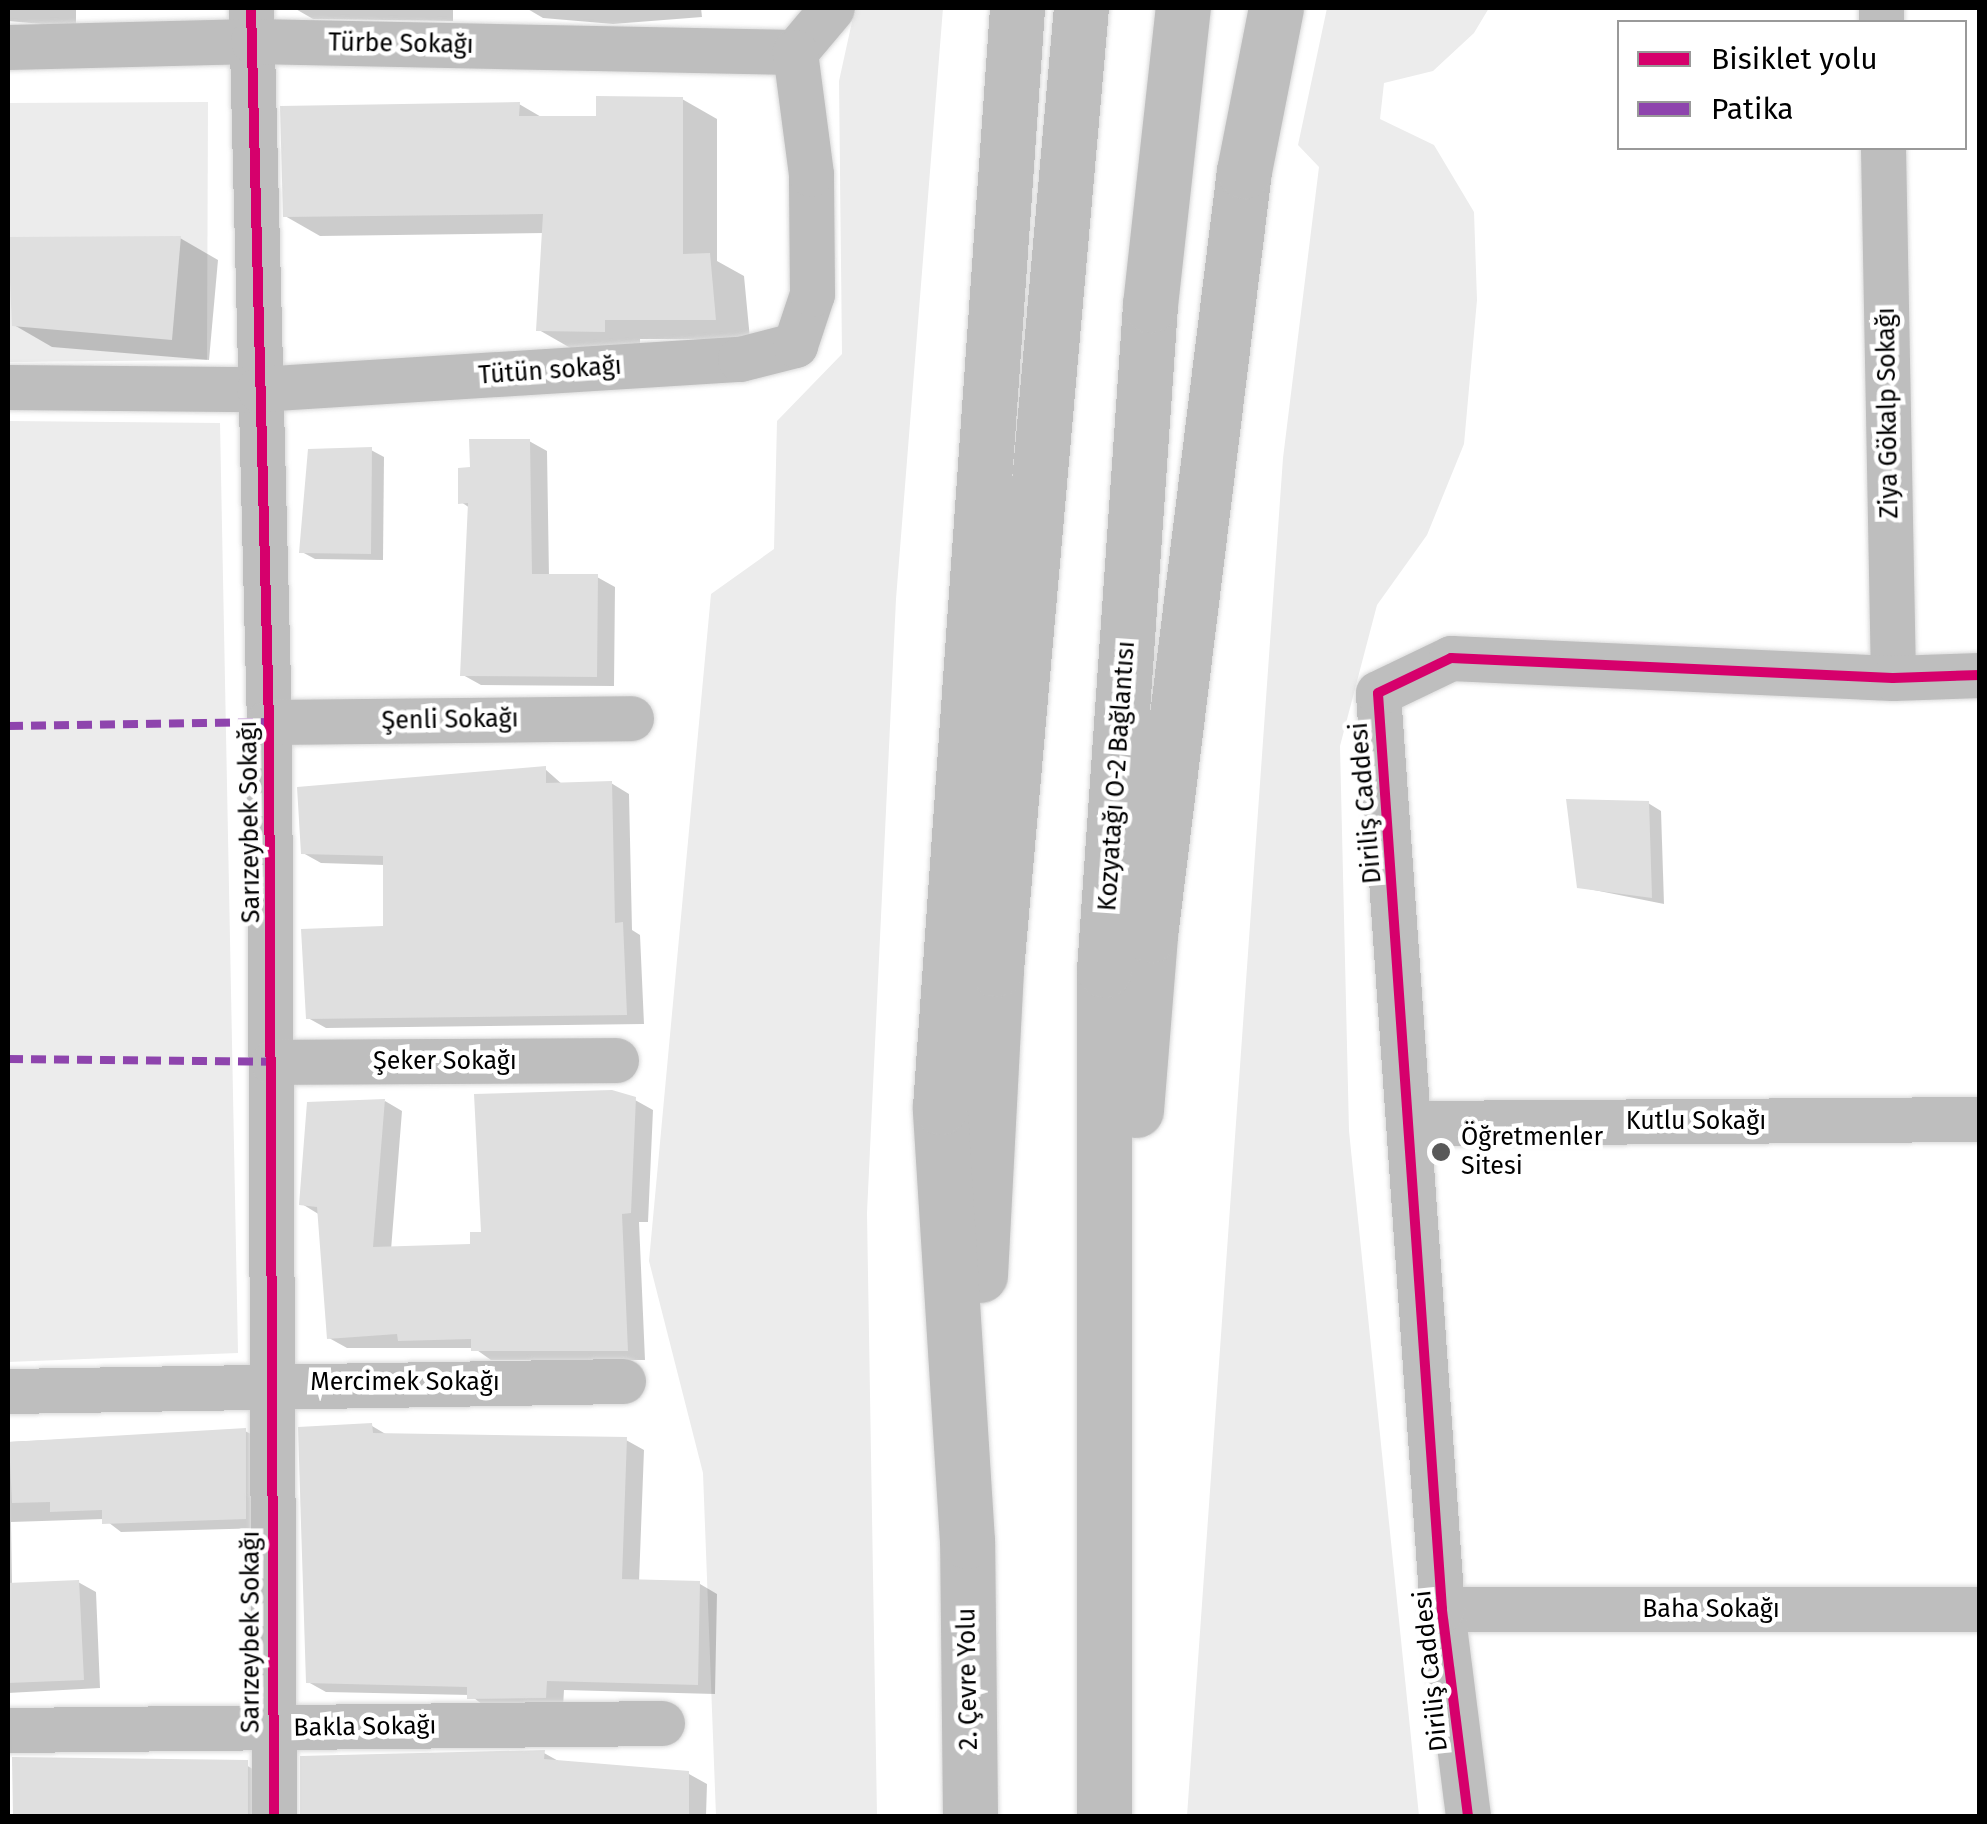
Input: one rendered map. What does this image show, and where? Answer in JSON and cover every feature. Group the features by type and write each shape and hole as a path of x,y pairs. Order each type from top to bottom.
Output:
{"highway":[{"path":"967,1541 940,1107 1017,8"},
{"path":"967,1541 996,969 1081,8"},
{"name":"Kozyatağı O-2 Bağlantısı","path":"1102,1547 1104,970 1150,305 1183,8"},
{"path":"1104,1816 1102,1547 1150,935 1244,171 1276,8"},
{"name":"2. Çevre Yolu","path":"967,1541 970,1816"}],"street":[{"path":"795,52 832,8"},
{"name":"Türbe Sokağı","path":"8,47 252,24 795,52"},
{"name":"Sarızeybek Sokağı","path":"252,24 269,722 274,1816"},
{"name":"Tütün sokağı","path":"8,388 259,389 740,360 795,345 812,294 812,174 795,52"},
{"name":"Ziya Gökalp Sokağı","path":"1884,150 1893,678"},
{"name":"Diriliş Caddesi","path":"1468,1816 1442,1609 1412,1123 1378,693 1451,658 1893,678 1980,675"},
{"name":"Şenli Sokağı","path":"269,722 631,718"},
{"name":"Şeker Sokağı","path":"273,1062 616,1060"},
{"name":"Kutlu Sokağı","path":"1412,1123 1980,1118"},
{"name":"Mercimek Sokağı","path":"8,1391 271,1383 623,1380"},
{"name":"Baha Sokağı","path":"1442,1609 1980,1609"},
{"name":"Bakla Sokağı","path":"8,1730 662,1723"}],"shaded area":[{"path":"855,8 943,8 896,599 867,1213 877,1816 716,1816 703,1473 649,1261 711,594 774,549 777,421 842,354 839,81"},
{"path":"1327,8 1489,8 1474,33 1433,71 1384,83 1380,119 1434,145 1474,212 1477,300 1464,444 1427,535 1377,605 1340,746 1349,1131 1419,1816 1187,1816 1283,458 1319,167 1298,145"},
{"path":"208,102 207,360 8,362 8,103"},
{"path":"8,421 220,423 238,1353 8,1362"}],"building":[{"path":"596,96 683,97 683,254 710,253 716,320 605,320 605,332 536,331 543,214 283,217 280,106 520,102 519,116 596,116"},
{"path":"181,236 172,340 12,326 8,237"},
{"path":"469,439 530,439 532,574 598,574 597,677 460,676 468,503 458,504 458,468 470,467"},
{"path":"372,447 371,554 299,553 308,449"},
{"path":"546,766 546,783 612,781 615,923 623,922 627,1015 306,1019 301,929 383,926 383,856 301,854 297,787"},
{"path":"1566,799 1649,801 1652,898 1577,888"},
{"path":"612,1090 636,1097 631,1213 622,1214 628,1351 471,1351 471,1339 398,1341 397,1334 327,1339 317,1207 299,1205 307,1102 385,1099 373,1247 470,1244 470,1232 481,1232 474,1094"},
{"path":"372,1423 373,1433 627,1437 622,1579 700,1581 698,1685 547,1681 546,1698 467,1699 467,1687 306,1683 298,1427"},
{"path":"246,1428 246,1519 102,1524 102,1510 50,1512 50,1502 12,1503 9,1442"},
{"path":"79,1580 84,1680 8,1683 8,1583"},
{"path":"545,1750 544,1759 689,1771 689,1816 300,1816 300,1756"},
{"path":"12,1757 248,1760 248,1816 13,1816"}],"marked path":[{"path":"8,726 269,722"},
{"path":"8,1059 273,1062"}],"cycle path":[{"path":"251,8 269,722 274,1816"},
{"path":"1468,1816 1442,1609 1378,693 1451,658 1893,678 1980,675"}],"place":[{"name":"Öğretmenler Sitesi","path":"1441,1152"}]}
